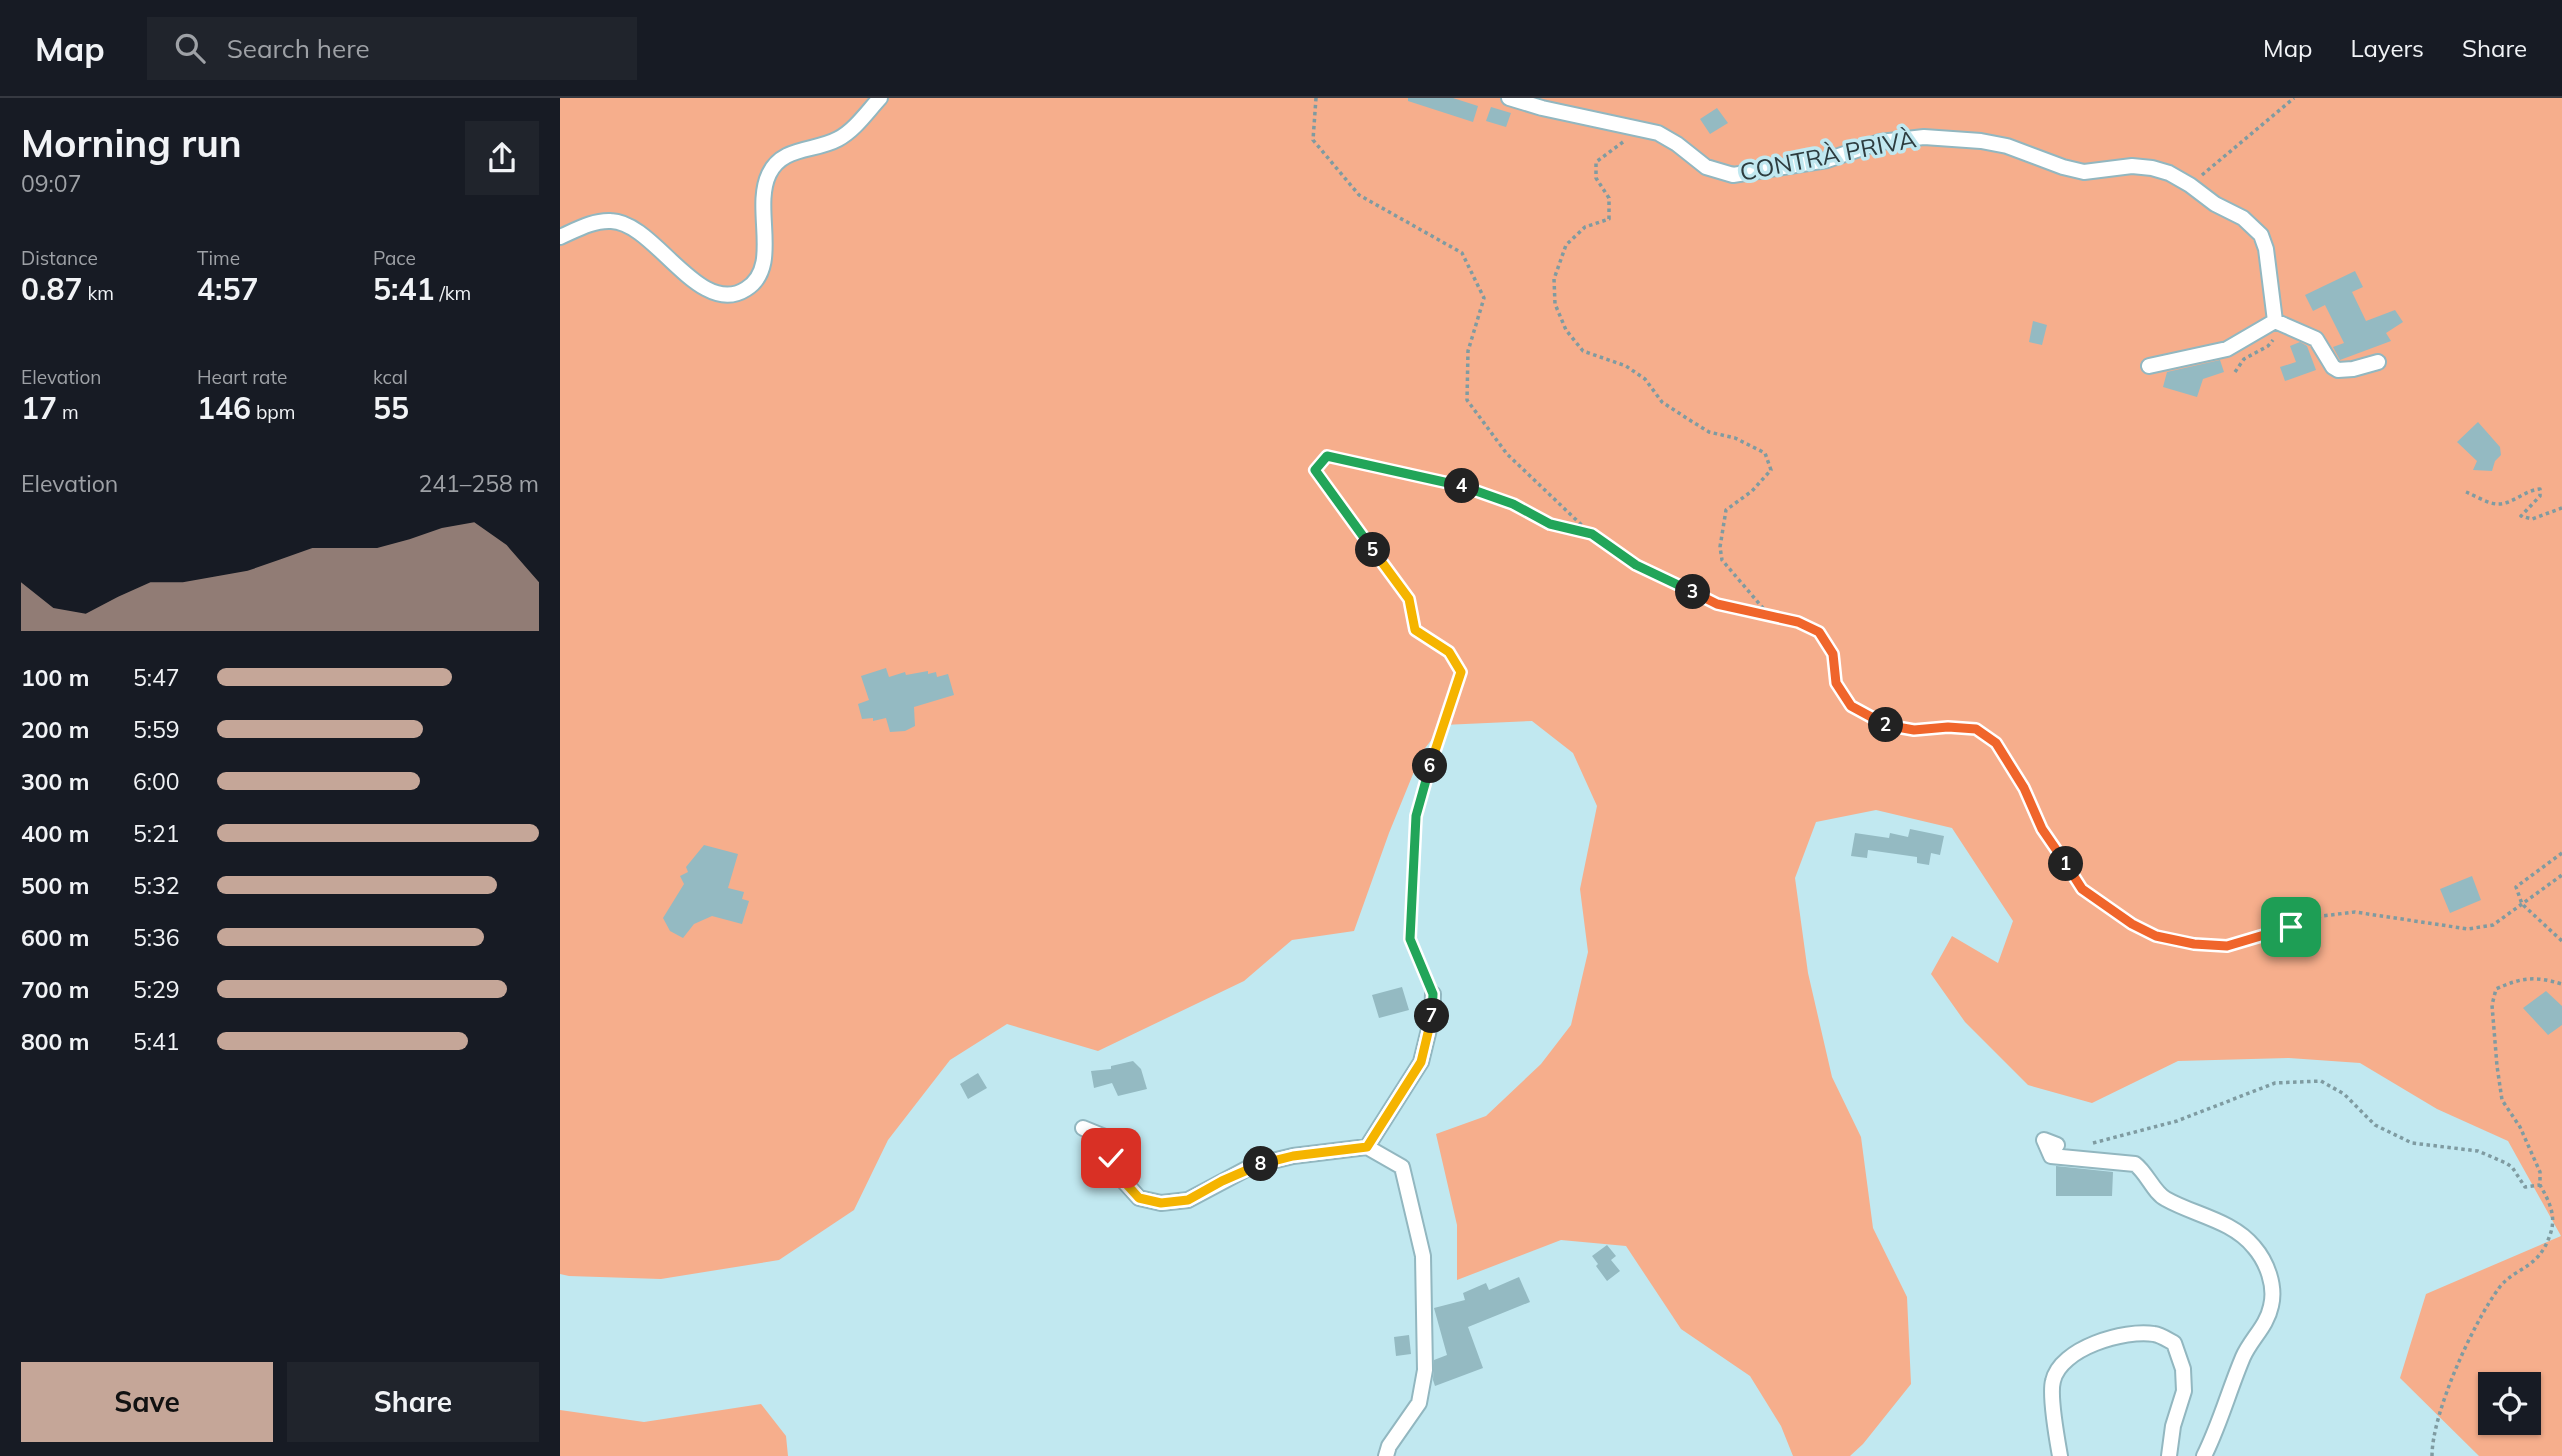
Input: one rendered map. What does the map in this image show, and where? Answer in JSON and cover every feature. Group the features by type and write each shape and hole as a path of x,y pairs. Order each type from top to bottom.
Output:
{"street":[{"path":"560,237 599,222 612,220 640,232 698,284 726,294 743,292 761,275 765,262 763,205 770,172 790,152 843,136 880,98"},
{"name":"CONTRÀ PRIVÀ","path":"1509,98 1668,138 1714,171 1734,176 1827,160 1880,142 1924,137 1981,141 2007,146 2084,172 2132,166 2169,173 2215,204 2243,218 2261,235 2266,249 2275,321"},
{"path":"2149,366 2227,349 2275,321 2316,339 2336,369 2344,371 2378,362"},
{"path":"1367,1147 1421,1062 1432,1017 1433,994"},
{"path":"1083,1128 1105,1137 1120,1177 1139,1198 1161,1203 1188,1200 1252,1166 1293,1156 1367,1147 1402,1167 1423,1256 1425,1370 1419,1403 1389,1446 1386,1456"},
{"path":"2057,1144 2044,1140 2051,1156 2135,1164 2146,1172 2163,1198 2237,1231 2255,1247 2271,1276 2272,1305 2263,1327 2244,1355 2219,1427 2204,1456"},
{"path":"2060,1456 2052,1382 2059,1366 2100,1340 2129,1334 2156,1334 2174,1343 2183,1369 2184,1391 2173,1426 2169,1456"}],"path":[{"path":"1316,98 1313,140 1359,195 1462,253 1484,298 1468,351 1467,400 1507,454 1592,534 1636,565 1717,604 1798,622 1819,632 1833,654 1836,683 1851,706 1881,724 1914,730 1948,727 1976,729 1996,743 2024,788 2042,829 2082,889 2132,924 2156,936 2194,944 2227,946 2261,938 2322,916 2355,912 2468,929 2493,925 2562,876"},
{"path":"2190,185 2294,98"},
{"path":"1647,131 1622,142 1596,162 1596,178 1609,198 1609,219 1585,227 1566,245 1553,279 1555,304 1566,330 1583,351 1626,366 1645,379 1662,402 1709,432 1735,438 1765,453 1771,470 1752,491 1726,510 1720,547 1722,560 1769,616"},
{"path":"1433,994 1410,939 1416,816 1461,672 1449,652 1415,630 1409,599 1315,470 1327,456 1403,472 1463,486 1513,504 1550,524 1592,534"},
{"path":"2466,492 2496,504 2506,503 2530,490 2540,489 2540,496 2521,516 2532,519 2562,508"},
{"path":"2562,853 2516,887 2522,904 2562,941"},
{"path":"2432,1456 2432,1441 2449,1389 2474,1330 2500,1286 2538,1259 2551,1234 2552,1208 2540,1185 2540,1172 2520,1127 2502,1100 2491,1004 2496,989 2516,979 2545,979 2562,984"},
{"path":"2086,1145 2177,1122 2275,1083 2320,1081 2344,1094 2375,1125 2412,1143 2478,1151 2512,1167 2525,1187 2540,1185"}],"shaded area":[{"path":"560,98 2562,98 2562,1456 2479,1456 2400,1378 2426,1294 2561,1236 2508,1141 2437,1109 2360,1063 2289,1058 2178,1061 2092,1103 2028,1085 1965,1022 1931,974 1952,936 1998,963 2013,921 1952,828 1876,810 1816,822 1795,878 1808,973 1832,1077 1861,1137 1873,1228 1907,1297 1911,1384 1863,1444 1850,1456 1793,1456 1781,1426 1750,1376 1681,1329 1626,1246 1561,1240 1457,1280 1457,1225 1436,1134 1486,1116 1541,1064 1571,1025 1588,952 1580,889 1597,806 1573,753 1532,721 1443,725 1422,752 1354,931 1292,940 1244,981 1098,1051 1007,1024 950,1060 888,1140 854,1210 779,1260 661,1279 560,1274"},
{"path":"761,1404 786,1436 788,1456 560,1456 560,1410 644,1422"}],"building":[{"path":"1408,98 1453,98 1478,106 1473,122 1408,101"},
{"path":"1491,107 1511,113 1506,127 1486,121"},
{"path":"1717,108 1728,123 1710,134 1700,119"},
{"path":"2355,271 2363,287 2352,292 2366,321 2395,310 2403,322 2386,333 2391,341 2340,360 2333,347 2344,343 2325,305 2313,311 2305,295"},
{"path":"2033,321 2047,325 2042,345 2029,342"},
{"path":"2300,342 2307,346 2316,370 2285,381 2280,367 2296,362 2290,346"},
{"path":"2220,360 2224,372 2203,379 2197,397 2163,387 2167,372"},
{"path":"2478,422 2500,447 2501,455 2495,461 2492,471 2473,470 2477,461 2457,442"},
{"path":"886,668 889,677 905,672 906,675 936,672 937,677 948,674 954,695 914,707 915,726 905,731 890,732 886,718 873,721 873,718 862,719 858,704 869,700 861,676"},
{"path":"1910,829 1944,836 1940,855 1931,853 1929,865 1917,863 1917,857 1868,850 1867,858 1851,856 1855,833 1889,838 1890,833 1908,837"},
{"path":"704,845 738,854 728,888 744,892 742,899 749,901 742,924 712,916 694,924 683,938 670,931 663,918 684,884 680,876 688,872 686,867"},
{"path":"2472,876 2481,900 2450,913 2440,889"},
{"path":"1402,987 1409,1010 1379,1018 1372,995"},
{"path":"2546,991 2562,1006 2562,1025 2548,1035 2523,1008"},
{"path":"1133,1061 1141,1069 1147,1089 1118,1096 1112,1083 1094,1088 1091,1071 1111,1069 1111,1066"},
{"path":"978,1073 987,1088 968,1099 960,1084"},
{"path":"2056,1166 2113,1172 2112,1196 2056,1196"},
{"path":"1607,1245 1616,1256 1611,1260 1620,1271 1607,1281 1592,1256"},
{"path":"1519,1277 1530,1302 1468,1327 1483,1368 1435,1386 1434,1360 1447,1355 1434,1308 1465,1300 1463,1293 1486,1283 1489,1290"},
{"path":"1409,1335 1411,1354 1396,1356 1394,1337"}],"route":[{"path":"1111,1158 1120,1177 1139,1198 1161,1203 1188,1200 1252,1166 1293,1156 1367,1147 1421,1062 1432,1017 1433,994 1410,939 1416,816 1461,672 1449,652 1415,630 1409,599 1315,470 1327,456 1463,486 1513,504 1550,524 1592,534 1636,565 1717,604 1798,622 1819,632 1833,654 1836,683 1851,706 1881,724 1914,730 1948,727 1976,729 1996,743 2024,788 2042,829 2082,889 2132,924 2156,936 2194,944 2227,946 2291,927"}]}
